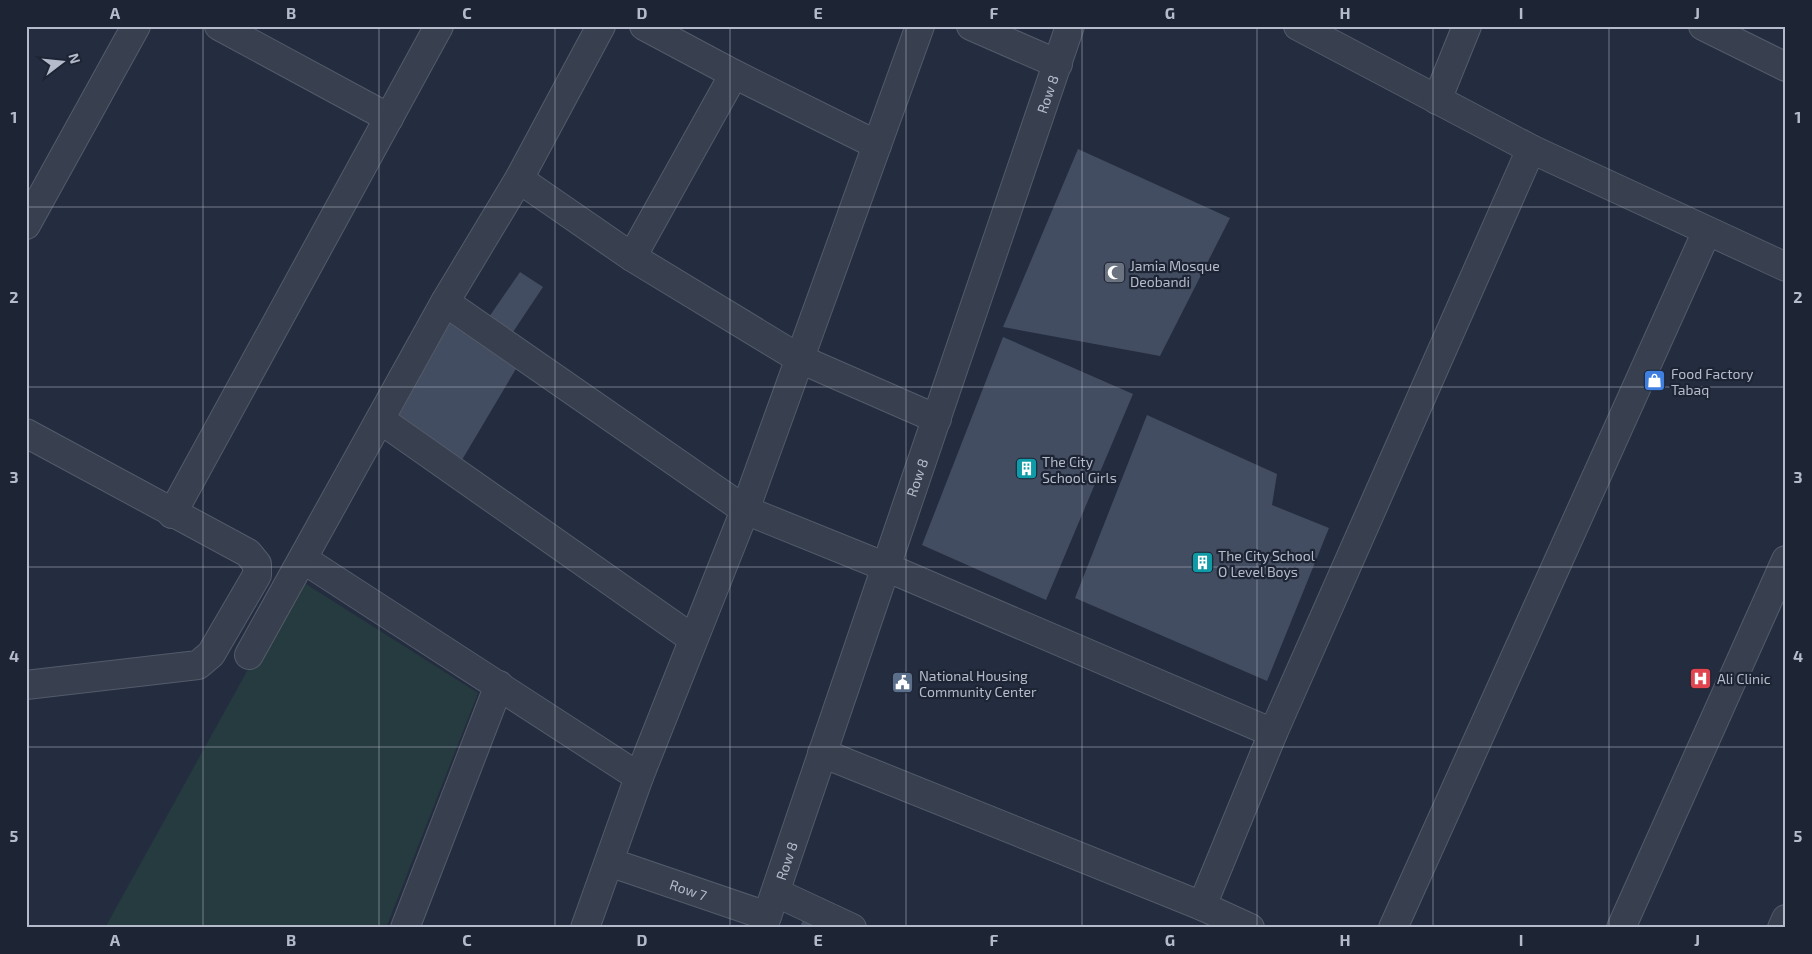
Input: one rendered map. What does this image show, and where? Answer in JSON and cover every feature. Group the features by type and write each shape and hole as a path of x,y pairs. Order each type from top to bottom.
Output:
{"street":[{"path":"26,225 136,26"},
{"path":"219,26 389,118"},
{"path":"172,514 440,26"},
{"path":"249,655 445,302 519,179 601,26"},
{"path":"644,26 734,74 877,145"},
{"path":"585,928 639,777 745,510 920,26"},
{"path":"971,26 1058,64"},
{"name":"Row 8","path":"769,912 1070,26"},
{"path":"1298,26 1531,149 1786,267"},
{"path":"1437,100 1467,26"},
{"path":"1703,26 1786,66"},
{"path":"632,257 734,74"},
{"path":"1202,906 1273,733 1531,149"},
{"path":"519,179 632,257 800,359 937,418"},
{"path":"1392,928 1706,231"},
{"path":"445,302 745,510 886,567 1273,733"},
{"path":"381,420 693,639"},
{"path":"26,433 172,514 248,553 256,564 257,575 211,654 198,665 26,685"},
{"path":"303,559 639,777"},
{"path":"1621,928 1786,560"},
{"path":"405,928 499,685"},
{"path":"822,753 1202,906 1250,928"},
{"name":"Row 7","path":"609,862 769,912 852,928"},
{"path":"1782,928 1786,919"}],"green space":[{"path":"298,579 478,693 386,928 105,928"}],"building":[{"name":"Jamia Mosque Deobandi","path":"1078,149 1230,218 1160,356 1003,327"},
{"path":"520,272 543,287 513,332 489,317"},
{"path":"446,302 520,362 459,465 381,419"},
{"name":"The City School Girls","path":"1003,337 1133,394 1046,600 922,545"},
{"name":"The City School O Level Boys","path":"1147,415 1277,474 1272,505 1329,528 1267,681 1075,598"},
{"path":"803,919 821,928 800,928"}],"place":[{"name":"Jamia Mosque Deobandi","path":"1114,273"},
{"name":"Food Factory Tabaq","path":"1655,381"},
{"name":"The City School Girls","path":"1026,469"},
{"name":"The City School O Level Boys","path":"1202,563"},
{"name":"Ali Clinic","path":"1701,678"},
{"name":"National Housing Community Center","path":"903,683"}]}
